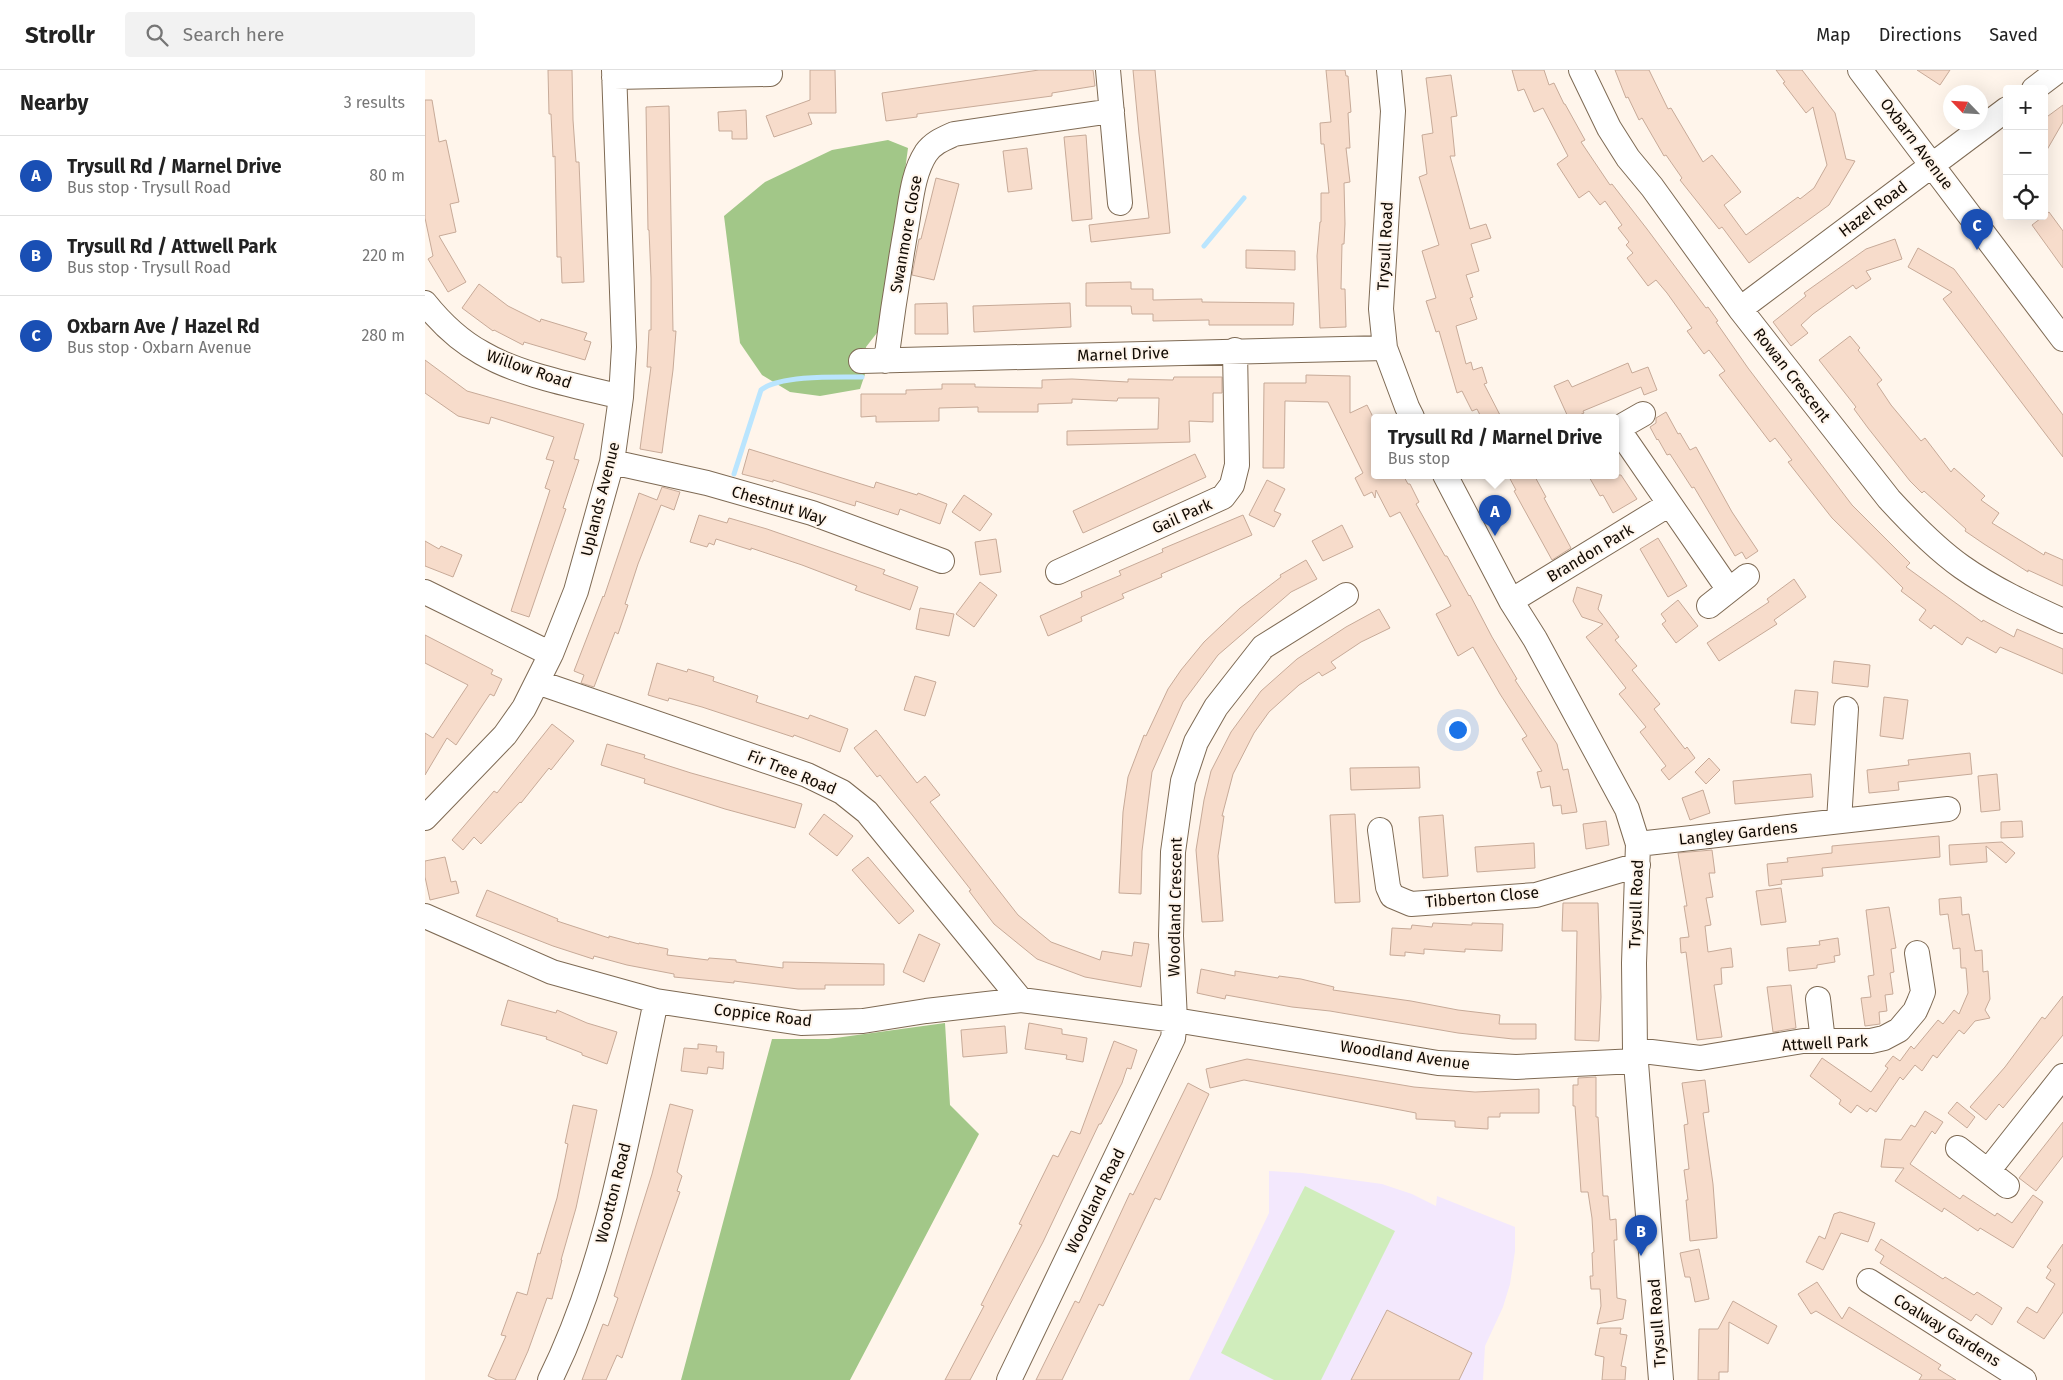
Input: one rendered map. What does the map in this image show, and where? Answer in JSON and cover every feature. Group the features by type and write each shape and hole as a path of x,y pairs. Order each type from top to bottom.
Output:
{"street":[{"path":"1108,70 1121,203"},
{"name":"Trysull Road","path":"1389,70 1393,111 1381,308 1385,348 1410,414"},
{"name":"Rowan Crescent","path":"1581,70 1597,107 1623,150 1740,309 1861,464 1912,524 1961,566 2013,598 2063,621"},
{"name":"Oxbarn Avenue","path":"1860,70 1933,164 2063,339"},
{"path":"2039,85 2059,70"},
{"path":"614,74 771,74"},
{"name":"Uplands Avenue","path":"425,818 505,735 524,708 551,654 576,591 612,462 621,397 625,346 614,74"},
{"name":"Swanmore Close","path":"886,361 896,285 913,191 919,166 927,152 937,141 953,134 1112,111"},
{"name":"Hazel Road","path":"1740,309 2003,112"},
{"name":"Willow Road","path":"425,304 439,320 482,354 504,364 548,378 621,397"},
{"name":"Marnel Drive","path":"861,361 1235,350 1385,348"},
{"name":"Gail Park","path":"1057,572 1223,497 1232,484 1237,465 1235,350"},
{"path":"1619,428 1643,414"},
{"path":"1619,434 1729,590"},
{"name":"Chestnut Way","path":"612,462 707,483 803,511 942,561"},
{"name":"Trysull Road","path":"1447,479 1511,601 1535,638 1627,809 1638,855 1634,963 1636,1055 1661,1380"},
{"name":"Brandon Park","path":"1511,601 1669,505"},
{"path":"1709,606 1747,576"},
{"path":"425,592 551,654"},
{"name":"Woodland Crescent","path":"1175,1020 1171,936 1173,852 1183,781 1196,742 1216,707 1263,647 1346,595"},
{"name":"Fir Tree Road","path":"537,682 807,775 842,792 867,812 1021,1000"},
{"path":"1839,821 1846,709"},
{"name":"Langley Gardens","path":"1638,855 1839,821 1948,809"},
{"name":"Tibberton Close","path":"1380,830 1388,887 1392,896 1411,904 1536,895 1638,855"},
{"name":"Coppice Road","path":"426,917 552,972 656,1001 801,1023 863,1021 926,1011 1021,1000 1175,1020"},
{"name":"Attwell Park","path":"1636,1055 1700,1058 1803,1041 1871,1041 1884,1038 1899,1030 1915,1011 1923,992 1917,954"},
{"path":"1818,999 1823,1041"},
{"name":"Wootton Road","path":"550,1380 575,1322 595,1264 620,1166 656,1001"},
{"name":"Woodland Avenue","path":"1175,1020 1438,1063 1516,1067 1636,1055"},
{"name":"Woodland Road","path":"1009,1380 1173,1038 1175,1020"},
{"path":"1988,1171 2063,1076"},
{"path":"1958,1148 2007,1186"},
{"name":"Coalway Gardens","path":"1865,1278 2025,1380"}],"shaded area":[{"path":"1269,1171 1302,1173 1382,1184 1412,1194 1436,1206 1437,1196 1515,1227 1515,1251 1510,1284 1503,1307 1485,1346 1483,1380 1189,1380 1269,1213"}],"green space":[{"path":"888,140 908,148 895,246 880,329 866,347 865,374 860,389 820,396 790,392 762,375 740,343 724,216 765,182 832,150"},
{"path":"945,1023 950,1105 979,1134 850,1380 681,1380 772,1039 828,1039"},
{"path":"1305,1186 1395,1231 1321,1380 1274,1380 1221,1353"}],"building":[{"path":"548,70 572,70 573,120 576,162 579,162 584,282 562,283 561,257 557,257 555,156 553,157 551,114 549,114"},
{"path":"810,70 835,70 836,113 808,113 812,124 774,137 766,116 810,100"},
{"path":"1039,70 1093,70 1095,86 1052,93 1052,96 917,114 917,117 886,121 882,93"},
{"path":"1133,70 1155,70 1170,233 1091,242 1089,225 1149,218"},
{"path":"1326,70 1345,70 1346,76 1348,76 1351,112 1348,113 1350,148 1346,148 1350,182 1344,183 1345,224 1344,244 1342,244 1341,289 1345,289 1346,327 1320,328 1317,256 1321,222 1321,193 1329,193 1324,144 1321,144 1320,123 1331,122"},
{"path":"1512,70 1544,70 1549,85 1554,83 1585,140 1581,142 1610,185 1612,184 1706,308 1708,307 1718,321 1716,322 1748,368 1852,505 1910,563 1906,567 1982,622 1983,620 2014,637 2017,629 2063,649 2063,674 2000,647 1996,653 1967,637 1962,645 1934,625 1931,629 1919,620 1926,610 1901,591 1903,588 1832,518 1788,462 1792,460 1775,438 1770,442 1719,375 1725,371 1709,350 1704,354 1687,331 1692,328 1667,293 1656,280 1648,286 1627,258 1633,253 1626,245 1629,242 1618,228 1622,225 1605,201 1600,205 1589,191 1579,198 1557,164 1568,156 1543,108 1534,112 1524,89 1518,91"},
{"path":"1615,70 1649,70 1668,109 1671,108 1703,162 1712,155 1741,192 1724,205 1746,235 1798,197 1800,199 1814,188 1827,165 1813,107 1806,113 1783,83 1785,82 1776,70 1802,70 1835,113 1846,159 1855,161 1829,205 1749,263 1722,227 1719,229 1680,180 1682,178 1666,155 1664,156 1642,118 1639,120 1628,97 1626,98"},
{"path":"1917,70 1950,70 1940,85"},
{"path":"1451,75 1457,116 1451,117 1455,156 1450,156 1470,229 1486,224 1491,238 1471,244 1479,271 1466,275 1473,297 1470,298 1477,319 1456,326 1466,364 1471,362 1473,370 1482,367 1487,383 1484,384 1499,414 1480,414 1477,409 1472,411 1462,391 1457,393 1439,331 1436,332 1426,301 1436,298 1422,251 1439,245 1419,177 1427,174 1422,135 1433,133 1426,78"},
{"path":"425,100 432,100 439,142 446,140 459,202 450,204 456,232 439,236 466,282 448,292 428,259 433,256 425,218"},
{"path":"2063,105 2063,122 2048,148 2048,130 2048,116"},
{"path":"669,106 673,331 676,331 662,453 640,449 651,367 647,367 649,330 651,330 651,278 648,230 646,107"},
{"path":"746,110 747,139 732,139 732,131 719,131 718,112"},
{"path":"1086,135 1092,219 1072,221 1064,137"},
{"path":"1027,148 1032,189 1008,192 1003,151"},
{"path":"936,178 959,184 934,280 912,275 919,239 921,239"},
{"path":"2048,213 2063,231 2063,268 2032,225 2039,220 2048,220"},
{"path":"1895,239 1902,259 1866,271 1871,279 1856,289 1853,285 1813,314 1801,325 1808,333 1791,346 1773,322 1806,296 1804,293 1866,249"},
{"path":"1918,248 1954,269 2063,415 2063,457 1943,299 1952,292 1908,267"},
{"path":"1246,250 1295,251 1295,270 1246,268"},
{"path":"1131,282 1131,289 1153,289 1153,300 1202,299 1202,302 1294,303 1293,325 1209,325 1209,320 1153,321 1153,314 1132,314 1131,306 1086,306 1086,283"},
{"path":"479,284 508,306 540,322 541,319 587,333 584,340 591,342 585,360 524,342 523,345 493,331 462,308"},
{"path":"947,303 948,334 915,334 915,304"},
{"path":"1070,303 1071,327 974,332 973,306"},
{"path":"1850,336 1860,348 1858,350 1882,380 1877,384 1891,405 1921,441 1925,438 1951,472 1954,468 1985,496 1981,500 1999,513 1992,523 2044,555 2045,552 2063,560 2063,586 2028,570 2028,572 1965,531 1966,529 1924,491 1922,493 1910,481 1868,428 1854,409 1856,407 1819,360"},
{"path":"425,360 467,391 584,424 574,459 579,460 563,508 566,509 529,617 511,611 550,490 545,488 554,461 546,459 554,437 491,417 489,424 458,416 425,393"},
{"path":"1628,363 1632,373 1648,367 1657,390 1644,395 1641,387 1583,411 1584,413 1582,414 1567,414 1554,386 1568,380 1572,387"},
{"path":"1306,375 1350,376 1350,413 1367,405 1372,414 1371,479 1405,479 1410,484 1419,502 1416,504 1445,556 1447,556 1470,595 1517,679 1515,680 1557,744 1563,770 1568,769 1577,812 1562,814 1561,805 1553,806 1550,786 1541,788 1537,772 1542,771 1522,739 1527,736 1473,647 1458,656 1436,614 1451,606 1400,512 1390,517 1376,490 1375,498 1372,492 1364,496 1355,478 1363,473 1328,402 1285,401 1284,468 1263,468 1264,383 1306,383"},
{"path":"1174,377 1222,377 1222,393 1213,393 1213,422 1189,421 1190,442 1067,445 1067,431 1158,429 1159,398 1118,398 1117,401 1072,399 1072,403 1038,404 1038,412 978,412 978,407 939,408 939,421 876,422 876,416 861,417 861,394 906,394 906,390 942,389 942,384 975,384 975,387 1042,388 1042,380 1072,379 1128,382 1128,379 1173,380"},
{"path":"1666,412 1678,434 1680,433 1690,450 1696,447 1732,512 1758,551 1746,559 1742,552 1735,556 1694,487 1692,488 1670,454 1667,455 1657,440 1650,427 1656,423 1656,418"},
{"path":"749,449 874,488 876,482 917,495 918,493 947,504 940,524 900,509 898,515 856,501 855,506 773,480 773,482 742,474"},
{"path":"1195,454 1206,477 1083,533 1073,511"},
{"path":"1619,475 1621,475 1637,499 1613,513 1603,495 1600,496 1590,479 1619,479"},
{"path":"1510,479 1536,479 1546,497 1544,498 1571,548 1552,560 1514,491 1516,490"},
{"path":"1267,480 1285,489 1274,511 1281,514 1274,527 1249,515"},
{"path":"662,487 680,492 674,510 661,505 638,564 625,604 628,605 618,634 615,632 594,687 581,683 584,675 574,671 604,597 639,493 657,500"},
{"path":"964,495 992,514 980,531 952,512"},
{"path":"699,515 727,523 729,518 767,529 885,570 883,574 918,587 910,610 855,590 857,586 751,548 751,550 716,539 714,545 709,543 707,547 690,542"},
{"path":"1243,515 1252,535 1161,574 1162,577 1122,594 1124,598 1081,617 1082,621 1048,636 1040,616 1082,597 1081,592 1121,575 1119,571 1163,552 1162,549"},
{"path":"1342,525 1353,547 1323,561 1312,541"},
{"path":"1658,538 1687,586 1668,597 1640,549"},
{"path":"996,539 1001,572 980,575 975,542"},
{"path":"425,541 439,549 441,546 462,555 453,577 425,566"},
{"path":"1306,560 1317,579 1291,592 1218,655 1183,702 1152,772 1142,851 1141,894 1119,893 1123,812 1128,777 1144,735 1146,736 1168,689 1204,642 1240,608 1281,577 1280,575"},
{"path":"1794,579 1806,597 1774,620 1777,624 1719,661 1707,643 1769,602 1767,599"},
{"path":"980,582 997,595 974,627 956,614"},
{"path":"1577,587 1602,595 1598,609 1619,637 1615,640 1637,666 1632,670 1660,704 1654,709 1685,749 1687,747 1695,758 1669,780 1661,770 1666,766 1640,732 1646,727 1619,694 1626,688 1586,637 1603,624 1582,617 1573,601"},
{"path":"1678,600 1698,626 1676,643 1662,624 1666,621 1661,614"},
{"path":"920,608 954,614 949,636 916,629"},
{"path":"1379,609 1390,628 1361,642 1331,662 1336,668 1322,676 1319,672 1299,685 1269,712 1254,733 1233,774 1222,816 1224,816 1218,856 1223,921 1202,922 1196,850 1211,771 1231,732 1261,691 1297,659 1346,627"},
{"path":"425,635 493,670 491,674 502,679 494,696 490,694 456,745 447,738 425,775 425,733 433,738 468,685 425,663"},
{"path":"1834,661 1870,665 1868,687 1832,683"},
{"path":"657,663 687,672 688,669 714,677 713,681 758,696 756,702 808,719 810,715 848,729 840,752 794,735 793,737 702,707 669,698 668,701 648,695"},
{"path":"915,676 936,682 925,716 904,710"},
{"path":"1795,690 1818,692 1815,725 1791,723"},
{"path":"1884,697 1908,700 1903,739 1880,736"},
{"path":"552,724 574,741 551,770 549,768 521,803 481,844 474,837 463,850 452,840 494,791 497,793"},
{"path":"876,730 917,783 925,776 940,795 930,802 1018,915 1051,942 1100,960 1102,951 1132,956 1134,942 1149,944 1141,987 1085,977 1037,959 994,924 969,891 971,890 913,816 880,775 877,777 854,748"},
{"path":"607,744 645,755 644,758 691,773 802,804 795,828 725,809 644,783 645,779 601,765"},
{"path":"1970,753 1972,774 1898,782 1899,790 1869,793 1867,770 1909,765 1908,760"},
{"path":"1709,758 1720,770 1706,784 1695,772"},
{"path":"1419,767 1420,788 1351,790 1350,768"},
{"path":"1811,774 1813,797 1735,804 1733,781"},
{"path":"1997,774 2000,810 1981,812 1978,776"},
{"path":"1703,790 1710,813 1690,820 1682,798"},
{"path":"824,814 853,836 837,856 809,834"},
{"path":"1355,814 1360,902 1335,903 1330,815"},
{"path":"1443,815 1448,876 1423,878 1419,817"},
{"path":"1606,821 1609,845 1586,849 1583,824"},
{"path":"2022,821 2023,837 2001,838 2001,822"},
{"path":"1939,836 1940,857 1822,868 1823,876 1781,880 1782,884 1769,886 1767,864 1788,862 1787,858 1832,853 1832,846"},
{"path":"2002,842 2015,853 2006,863 1986,846 1987,862 1950,865 1949,845"},
{"path":"1534,843 1535,868 1477,872 1475,847"},
{"path":"1712,850 1715,873 1709,873 1713,897 1706,898 1711,925 1705,926 1708,952 1731,948 1733,967 1721,968 1722,984 1714,985 1722,1037 1697,1040 1686,952 1681,953 1680,938 1689,937 1684,906 1687,906 1678,853"},
{"path":"445,857 451,882 456,881 459,893 430,900 425,877 425,861"},
{"path":"868,857 914,911 899,924 852,870"},
{"path":"1781,888 1786,922 1761,925 1756,891"},
{"path":"487,890 558,919 557,921 609,938 609,936 668,949 667,955 708,960 709,958 736,960 736,962 783,968 783,962 884,964 884,985 825,985 825,989 798,989 734,981 734,983 674,977 674,974 627,965 594,956 593,959 553,946 476,916"},
{"path":"1961,897 1962,915 1969,914 1975,951 1982,950 1983,972 1988,971 1990,999 1985,1010 1990,1018 1975,1021 1964,1034 1959,1030 1937,1058 1933,1055 1922,1071 1915,1065 1903,1080 1900,1077 1876,1112 1870,1108 1867,1112 1857,1105 1851,1113 1839,1104 1841,1100 1810,1076 1822,1058 1871,1092 1888,1068 1885,1066 1893,1056 1900,1061 1911,1046 1914,1049 1938,1020 1943,1024 1954,1010 1959,1014 1968,993 1966,968 1961,968 1960,948 1953,949 1948,914 1940,915 1939,899"},
{"path":"1563,903 1598,903 1601,997 1599,1041 1575,1040 1577,931 1562,931"},
{"path":"1889,907 1896,948 1891,949 1894,972 1890,973 1893,994 1885,995 1887,1011 1879,1012 1880,1024 1865,1026 1861,998 1871,997 1868,976 1874,975 1866,910"},
{"path":"1433,923 1503,924 1502,951 1465,949 1465,952 1424,949 1424,954 1405,952 1405,956 1390,955 1392,928 1411,929 1412,925 1432,927"},
{"path":"919,934 940,944 924,982 903,972"},
{"path":"1838,938 1840,955 1834,956 1835,962 1817,965 1817,968 1789,971 1787,948 1820,945 1819,941"},
{"path":"1201,969 1235,976 1235,971 1278,978 1279,976 1301,979 1334,987 1333,990 1500,1015 1499,1024 1536,1024 1536,1039 1513,1039 1458,1033 1226,995 1225,999 1197,993"},
{"path":"1791,985 1796,1028 1773,1032 1767,987"},
{"path":"2063,996 2063,1035 2003,1108 1999,1104 1986,1120 1970,1107 2005,1067 2042,1017 2045,1019"},
{"path":"508,1000 556,1013 557,1010 587,1023 617,1032 607,1064 546,1039 547,1037 501,1025"},
{"path":"1029,1023 1062,1029 1062,1034 1087,1038 1083,1062 1066,1059 1067,1055 1025,1049"},
{"path":"1005,1026 1007,1053 963,1057 961,1030"},
{"path":"1114,1041 1137,1050 1131,1069 1127,1068 1122,1083 1101,1124 1099,1124 1043,1242 970,1380 945,1380 984,1306 981,1305 1022,1225 1019,1224 1053,1155 1058,1157 1071,1131 1080,1134"},
{"path":"698,1044 717,1046 716,1052 724,1052 723,1069 708,1067 707,1074 681,1071 684,1048 698,1049"},
{"path":"1247,1059 1414,1087 1475,1092 1539,1089 1539,1113 1500,1113 1500,1117 1488,1117 1488,1129 1455,1127 1455,1121 1416,1119 1416,1113 1244,1080 1210,1088 1206,1069"},
{"path":"1596,1077 1596,1117 1598,1117 1603,1196 1608,1196 1610,1220 1616,1219 1617,1240 1614,1240 1617,1298 1626,1300 1623,1319 1597,1324 1601,1306 1600,1289 1591,1289 1590,1276 1593,1276 1592,1253 1594,1252 1592,1218 1588,1192 1581,1192 1575,1106 1573,1106 1573,1085 1578,1085 1578,1078"},
{"path":"1705,1080 1709,1112 1703,1113 1713,1184 1717,1238 1690,1241 1684,1170 1689,1169 1684,1125 1688,1124 1682,1083"},
{"path":"1188,1083 1209,1094 1160,1200 1155,1198 1103,1306 1099,1304 1062,1380 1036,1380 1075,1301 1079,1303 1130,1193 1133,1195"},
{"path":"1957,1102 1975,1117 1967,1128 1948,1113"},
{"path":"670,1104 693,1110 677,1172 682,1176 677,1191 680,1192 622,1358 617,1355 606,1380 582,1380 603,1324 608,1326 618,1298 614,1296 652,1174"},
{"path":"573,1105 597,1110 576,1208 552,1299 547,1298 528,1351 515,1380 497,1380 488,1376 506,1336 501,1335 517,1292 527,1295 538,1253 540,1254 557,1198 568,1144 565,1143"},
{"path":"1925,1111 1943,1122 1935,1134 1932,1131 1910,1164 1960,1199 1963,1195 1995,1216 1997,1213 2012,1223 2033,1195 2043,1202 2013,1248 1980,1228 1978,1231 1944,1208 1942,1212 1895,1181 1904,1168 1881,1167 1885,1139 1901,1140 1911,1125 1915,1127"},
{"path":"2063,1122 2063,1156 2036,1191 2019,1178"},
{"path":"1840,1212 1875,1223 1868,1242 1841,1233 1823,1270 1806,1262 1819,1236 1825,1239 1834,1214"},
{"path":"1881,1239 1943,1279 1945,1277 1974,1295 1977,1292 2002,1308 1992,1325 1976,1314 1971,1321 1880,1263 1884,1256 1875,1250"},
{"path":"2063,1244 2063,1312 2044,1339 2017,1322 2027,1307 2037,1313 2055,1284 2046,1278 2051,1270 2047,1267"},
{"path":"1699,1249 1709,1299 1695,1302 1690,1277 1685,1277 1680,1253"},
{"path":"1817,1282 1842,1319 1849,1307 1941,1365 1938,1369 1956,1380 1919,1380 1922,1375 1816,1311 1811,1314 1798,1294"},
{"path":"1733,1301 1777,1326 1768,1344 1729,1322 1728,1372 1719,1372 1719,1380 1698,1380 1699,1329 1718,1329"},
{"path":"1387,1310 1472,1353 1459,1380 1351,1380"},
{"path":"1600,1328 1621,1328 1620,1334 1627,1335 1621,1366 1626,1367 1625,1380 1602,1380 1604,1357 1595,1355"}],"waterway":[{"path":"1204,246 1244,198"},
{"path":"734,474 761,390 770,385 795,379 862,377"}],"place":[{"name":"Oxbarn Ave / Hazel Rd","path":"1977,250"},
{"name":"Trysull Rd / Marnel Drive","path":"1495,536"},
{"name":"Trysull Rd / Attwell Park","path":"1641,1256"}]}
